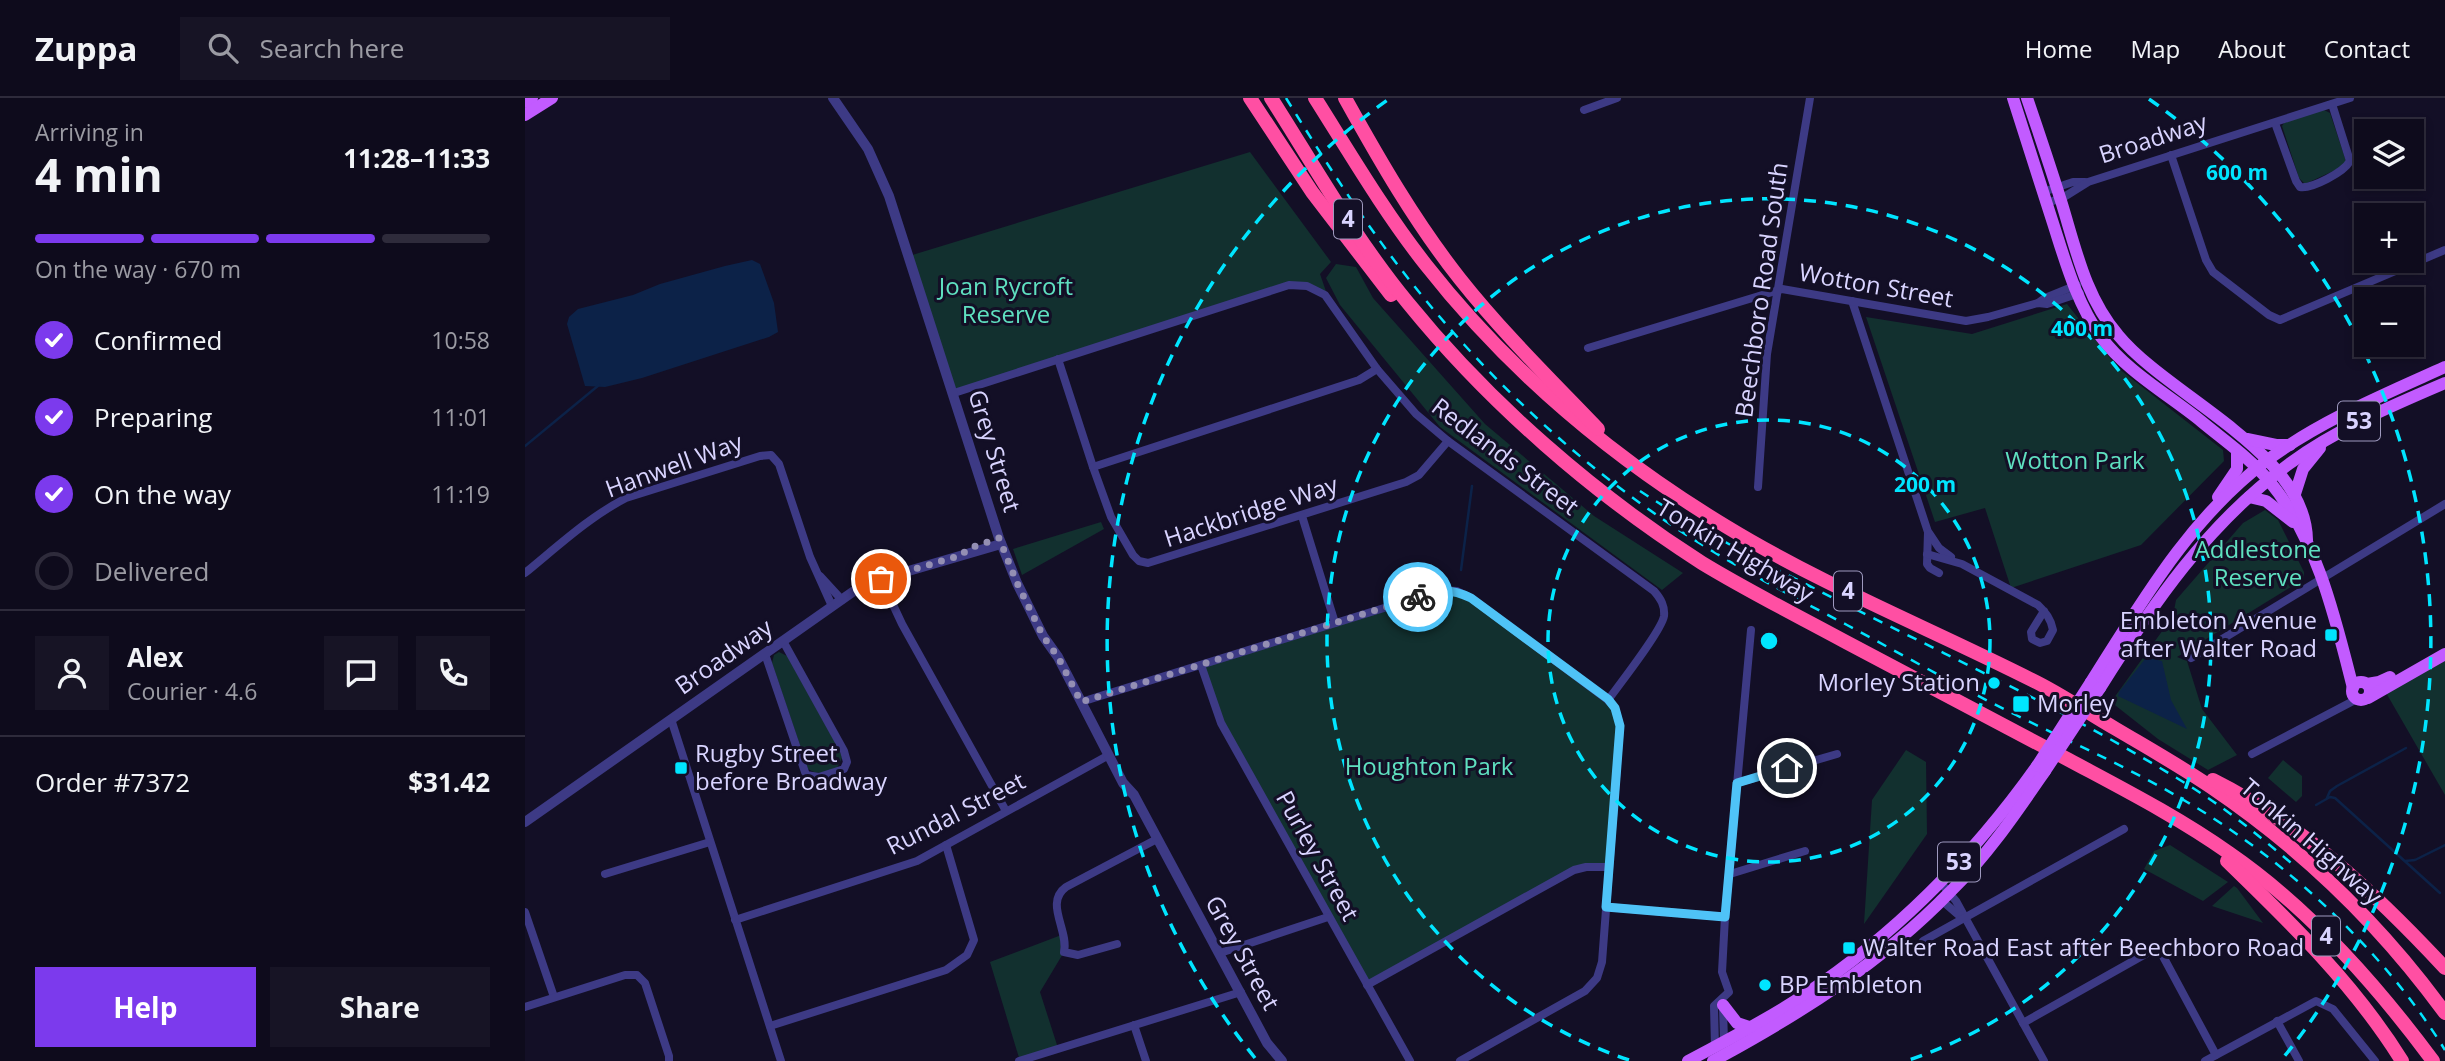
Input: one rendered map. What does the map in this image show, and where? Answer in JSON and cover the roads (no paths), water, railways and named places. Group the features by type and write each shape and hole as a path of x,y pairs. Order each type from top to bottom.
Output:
{"highway":[{"path":"1250,98 1312,192 1355,250 1407,314 1434,333"},
{"name":"Tonkin Highway","path":"1271,98 1405,300 1534,435 1629,512 1736,583 2157,807 2248,867 2323,932 2393,1008 2433,1061"},
{"name":"Tonkin Highway","path":"1315,98 1377,198 1449,294 1531,382 1592,435 1687,502 1759,546 2037,682 2233,802 2316,870 2391,946 2445,1013"},
{"path":"1345,98 1404,201 1460,279 1497,324 1625,457"},
{"path":"2143,745 2232,789 2304,837 2388,907 2445,968"},
{"path":"2199,834 2297,928 2371,1015 2402,1061"}],"main road":[{"path":"525,102 532,98"},
{"path":"525,115 552,98"},
{"path":"2013,98 2028,142 2052,195"},
{"path":"2028,142 2032,134 2029,104"},
{"path":"2029,104 2052,195 2088,298 2086,301 2094,326 2110,348 2142,376 2237,452 2262,464"},
{"path":"2084,290 2120,338 2151,366 2243,438 2262,464 2295,494 2307,522 2307,541"},
{"path":"2142,376 2151,366"},
{"name":"53","path":"2095,685 2157,578 2204,518 2262,464 2349,411 2445,367"},
{"name":"53","path":"1721,1055 1803,1010 1853,977 1903,937 1941,892 2012,819 2041,768 2095,685 2153,605 2190,559 2249,497 2274,476 2330,438 2385,408 2445,383"},
{"path":"2243,438 2290,445"},
{"path":"2295,494 2303,469 2330,438"},
{"path":"2204,518 2237,469 2237,452"},
{"path":"2274,476 2307,541 2360,691"},
{"path":"2249,497 2266,501 2299,527"},
{"path":"2360,691 2445,644"},
{"path":"2360,691 2445,654"},
{"name":"53","path":"1721,1055 1749,1027 1802,997 1941,892"},
{"path":"1722,1002 1737,1023 1749,1027"},
{"path":"1688,1061 1721,1055"}],"street":[{"name":"Grey Street","path":"833,98 868,149 879,171 954,393 1000,541 1043,636 1058,657 1123,783 1134,795 1267,1043 1282,1061"},
{"path":"1584,110 1617,98"},
{"name":"Beechboro Road South","path":"1758,487 1767,354 1810,98"},
{"name":"Broadway","path":"2052,195 2073,183 2088,182 2350,98"},
{"path":"2275,122 2296,181 2300,187 2307,187 2339,172 2350,161 2332,104"},
{"path":"2171,155 2206,260 2213,272 2269,316 2280,320 2445,250"},
{"name":"Redlands Street","path":"1058,359 1289,285 1313,288 1329,300 1377,369 1416,414 1448,441 1661,599 1664,607 1662,623 1608,699"},
{"name":"Wotton Street","path":"1588,348 1782,289 1966,321 2038,303 2045,298 2084,290"},
{"path":"1852,301 1929,532 1939,548 1962,564 2038,605 2044,611"},
{"path":"954,393 1058,359"},
{"name":"Hackbridge Way","path":"1058,359 1116,528 1133,555 1139,561 1148,563 1406,482 1419,475 1448,441"},
{"path":"1093,467 1359,380 1377,369"},
{"name":"Hanwell Way","path":"525,573 589,521 626,498 759,456 771,455 779,464 810,557 832,607"},
{"path":"2192,658 2445,505"},
{"path":"1302,516 1335,622"},
{"path":"1929,532 1927,554 1930,568 1939,573"},
{"name":"Broadway","path":"525,822 854,591 881,579 1000,541"},
{"path":"1927,554 1962,564"},
{"name":"Hanwell Way","path":"818,574 842,600"},
{"path":"881,579 902,624 1006,811"},
{"path":"1081,702 1442,590 1457,591 1471,598 1608,699 1615,708 1620,726 1602,962 1597,978 1591,985 1459,1061"},
{"path":"1721,1055 1714,1006 1722,1002 1728,992 1722,972 1725,917 1751,630"},
{"path":"765,654 806,775 818,778 844,769 847,762 844,751 783,641"},
{"name":"Purley Street","path":"1201,665 1221,723 1410,1061"},
{"path":"2252,754 2330,712 2360,691"},
{"path":"671,719 781,1061"},
{"path":"1737,783 1837,754"},
{"name":"Rundal Street","path":"735,920 917,861 1109,755"},
{"path":"1923,941 2124,829"},
{"path":"1117,944 1079,955 1064,952 1064,934 1056,905 1058,895 1066,887 1157,839"},
{"path":"605,874 711,842"},
{"path":"769,1026 946,970 967,955 974,940 946,845"},
{"path":"1730,874 1805,851"},
{"path":"1367,985 1574,870 1609,867"},
{"path":"1941,892 1965,919 2043,1061"},
{"path":"1606,907 1725,917"},
{"path":"525,912 554,998"},
{"path":"1220,953 1328,917"},
{"path":"2023,1023 2158,947 2217,1055"},
{"path":"525,1006 631,974 641,978 669,1061"},
{"path":"1019,1061 1241,992"},
{"path":"2205,1061 2309,1004 2322,1003 2333,1009 2375,1061"},
{"path":"2277,1021 2299,1061"},
{"path":"1134,1025 1146,1061"}],"water":[{"path":"752,260 760,264 774,303 778,332 642,378 605,387 585,386 567,324 569,317 578,309"},
{"path":"2148,658 2162,661 2171,700 2187,729 2118,696"}],"waterway":[{"path":"525,446 599,385"},
{"path":"1461,570 1472,486"},
{"path":"2327,798 2330,791 2337,786 2406,748"},
{"path":"2316,805 2330,797 2335,798 2440,893"},
{"path":"2405,861 2415,860 2445,845"}],"railway":[{"path":"1286,98 1362,215 1439,316 1530,412 1596,470 1667,522 1756,576 1973,693 2145,779 2224,826 2261,852 2331,911 2393,978 2421,1013 2445,1050"},
{"path":"1640,491 1753,557 2048,705 2147,760 2222,808 2297,868"}],"place":[{"name":"Embleton Avenue after Walter Road","path":"2331,635"},
{"name":"Morley Station","path":"1994,683"},
{"name":"Morley","path":"2021,704"},
{"name":"Rugby Street before Broadway","path":"681,768"},
{"name":"Walter Road East after Beechboro Road","path":"1849,948"},
{"name":"BP Embleton","path":"1765,985"}],"park label":[{"name":"Joan Rycroft Reserve","path":"1006,301"},
{"name":"Wotton Park","path":"2075,461"},
{"name":"Addlestone Reserve","path":"2258,564"},
{"name":"Houghton Park","path":"1429,767"}]}
